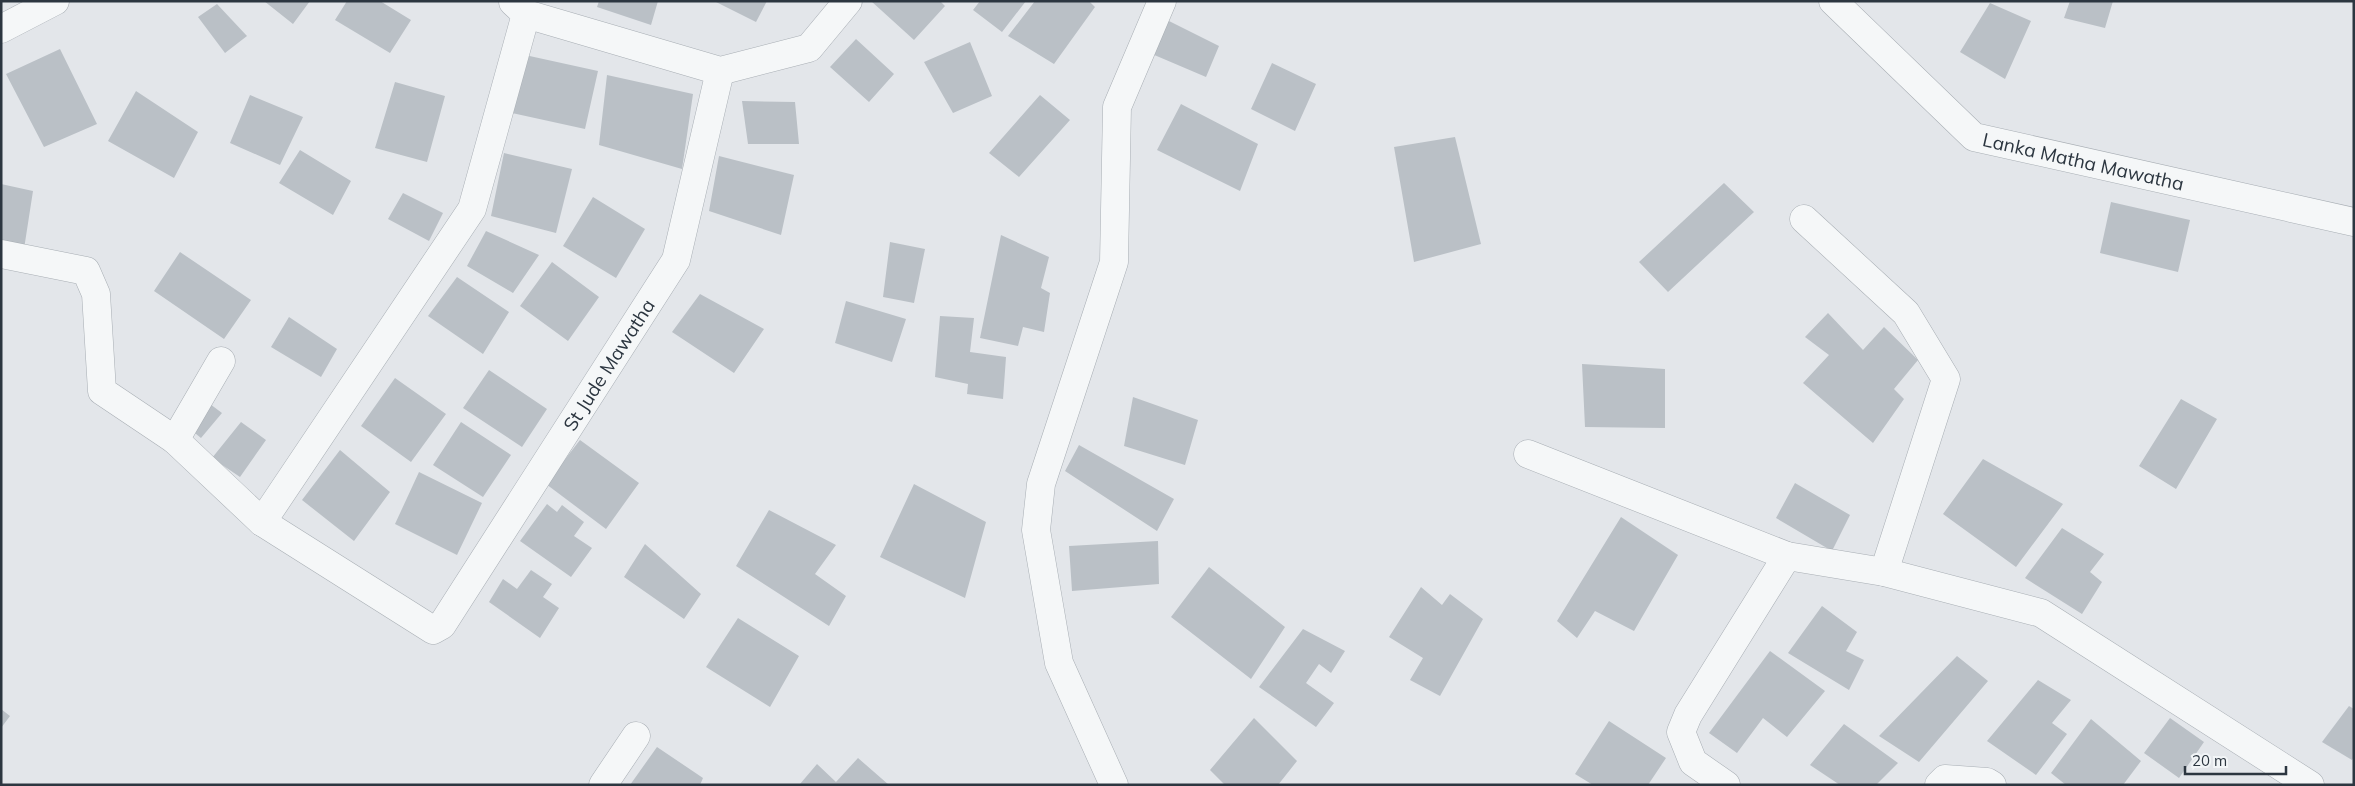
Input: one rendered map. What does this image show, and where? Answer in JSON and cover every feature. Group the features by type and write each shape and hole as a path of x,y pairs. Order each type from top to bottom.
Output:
{"street":[{"path":"1,29 55,1"},
{"path":"1,254 86,271 96,294 102,391 175,440 262,522 472,209 519,7 720,71 809,48 848,1"},
{"path":"1114,785 1059,663 1036,530 1041,484 1114,262 1117,107 1162,1"},
{"name":"Lanka Matha Mawatha","path":"1833,1 1974,137 2354,222"},
{"name":"St Jude Mawatha","path":"262,522 433,630 442,625 676,260 720,71"},
{"path":"1804,220 1906,313 1946,379 1884,572"},
{"path":"175,440 221,362"},
{"path":"1528,454 1787,556 1884,572 2041,613 2310,785"},
{"path":"1726,785 1693,762 1681,732 1688,715 1787,556"},
{"path":"603,785 636,736"},
{"path":"1940,785 1945,780 1987,782 1992,785"}],"building":[{"path":"264,1 310,1 293,24"},
{"path":"347,1 380,1 411,20 390,53 335,20"},
{"path":"599,1 658,1 651,25 597,7"},
{"path":"714,1 767,1 756,22"},
{"path":"871,1 940,1 945,6 914,40"},
{"path":"980,1 1026,1 1002,32 973,10"},
{"path":"1035,1 1089,1 1095,7 1054,64 1008,36"},
{"path":"2070,1 2113,1 2105,28 2064,18"},
{"path":"1990,3 2031,21 2005,79 1960,52"},
{"path":"217,4 247,36 225,53 198,17"},
{"path":"1167,20 1219,46 1206,77 1152,54"},
{"path":"856,39 894,74 869,102 830,67"},
{"path":"970,42 992,96 953,113 924,62"},
{"path":"60,49 97,124 44,147 6,74"},
{"path":"525,55 598,71 585,129 512,113"},
{"path":"1272,63 1316,84 1295,131 1251,109"},
{"path":"607,75 693,94 682,169 599,145"},
{"path":"395,82 445,96 427,162 375,148"},
{"path":"136,91 198,132 174,178 108,141"},
{"path":"250,95 303,117 280,165 230,143"},
{"path":"1040,95 1070,120 1019,177 989,153"},
{"path":"742,101 795,102 799,144 748,144"},
{"path":"1181,104 1258,144 1240,191 1157,150"},
{"path":"1455,137 1481,244 1414,262 1394,147"},
{"path":"300,150 351,181 333,215 279,183"},
{"path":"504,153 572,169 556,233 491,216"},
{"path":"719,156 794,175 781,235 709,211"},
{"path":"1724,183 1754,212 1668,292 1639,262"},
{"path":"1,184 33,191 24,249 1,246"},
{"path":"403,193 443,213 429,241 388,219"},
{"path":"593,197 645,229 616,278 563,246"},
{"path":"2111,202 2190,220 2178,272 2100,253"},
{"path":"486,231 539,255 513,293 467,266"},
{"path":"1001,235 1049,257 1041,288 1050,293 1044,332 1023,327 1018,346 980,338"},
{"path":"890,242 925,249 914,303 883,297"},
{"path":"180,252 251,300 224,339 154,291"},
{"path":"552,262 599,297 568,341 520,306"},
{"path":"457,277 509,312 483,354 428,316"},
{"path":"700,294 764,329 734,373 672,332"},
{"path":"846,301 906,319 892,362 835,343"},
{"path":"1828,313 1863,350 1884,327 1918,360 1894,389 1904,399 1873,443 1803,383 1829,355 1805,337"},
{"path":"940,316 974,318 970,352 1006,357 1003,399 967,394 968,384 935,377"},
{"path":"289,317 337,349 321,377 271,347"},
{"path":"1582,364 1665,369 1665,428 1585,427"},
{"path":"489,370 547,409 522,447 463,408"},
{"path":"395,378 446,414 411,462 361,426"},
{"path":"1133,397 1198,420 1185,465 1124,446"},
{"path":"2181,399 2217,419 2176,489 2139,466"},
{"path":"210,404 222,413 201,438 190,429"},
{"path":"241,422 266,440 240,477 212,458"},
{"path":"461,422 511,455 483,497 433,465"},
{"path":"580,440 639,483 606,529 546,484"},
{"path":"1079,445 1174,499 1157,531 1065,471"},
{"path":"340,450 390,492 354,541 302,500"},
{"path":"1983,459 2063,504 2016,567 1943,514"},
{"path":"419,472 482,503 457,555 395,524"},
{"path":"1795,483 1850,515 1832,551 1776,518"},
{"path":"914,484 986,522 965,598 880,557"},
{"path":"547,504 557,512 562,505 584,522 574,536 592,548 571,577 520,541"},
{"path":"769,510 836,545 815,574 846,596 829,626 736,566"},
{"path":"1621,517 1678,555 1634,631 1595,611 1577,638 1557,621"},
{"path":"2062,528 2104,554 2090,572 2102,582 2082,614 2025,578"},
{"path":"1158,541 1159,584 1072,591 1069,546"},
{"path":"645,544 701,594 684,619 624,577"},
{"path":"1209,567 1285,627 1251,679 1171,617"},
{"path":"531,570 552,584 543,597 559,608 540,638 489,602 503,579 517,589"},
{"path":"1421,587 1442,605 1450,594 1483,619 1440,696 1410,680 1423,658 1389,637"},
{"path":"1822,606 1857,632 1846,651 1864,660 1849,690 1788,653"},
{"path":"738,618 799,656 770,707 706,667"},
{"path":"1303,629 1345,651 1331,673 1319,664 1306,683 1334,703 1316,727 1259,687"},
{"path":"1770,651 1825,691 1787,737 1763,718 1737,753 1709,733"},
{"path":"1957,656 1988,681 1919,762 1879,736"},
{"path":"2038,680 2071,700 2052,723 2067,734 2036,775 1987,741"},
{"path":"2349,706 2354,709 2354,757 2352,760 2322,742"},
{"path":"1,709 10,716 1,728"},
{"path":"1254,718 1297,761 1278,785 1225,785 1210,770"},
{"path":"2170,718 2204,742 2179,778 2144,753"},
{"path":"2091,719 2141,761 2123,785 2066,785 2051,773"},
{"path":"1609,721 1666,758 1648,785 1593,785 1575,774"},
{"path":"1844,724 1898,763 1876,785 1840,785 1810,765"},
{"path":"657,747 703,778 700,785 630,785"},
{"path":"858,758 889,785 800,784 817,764 836,782"}]}
